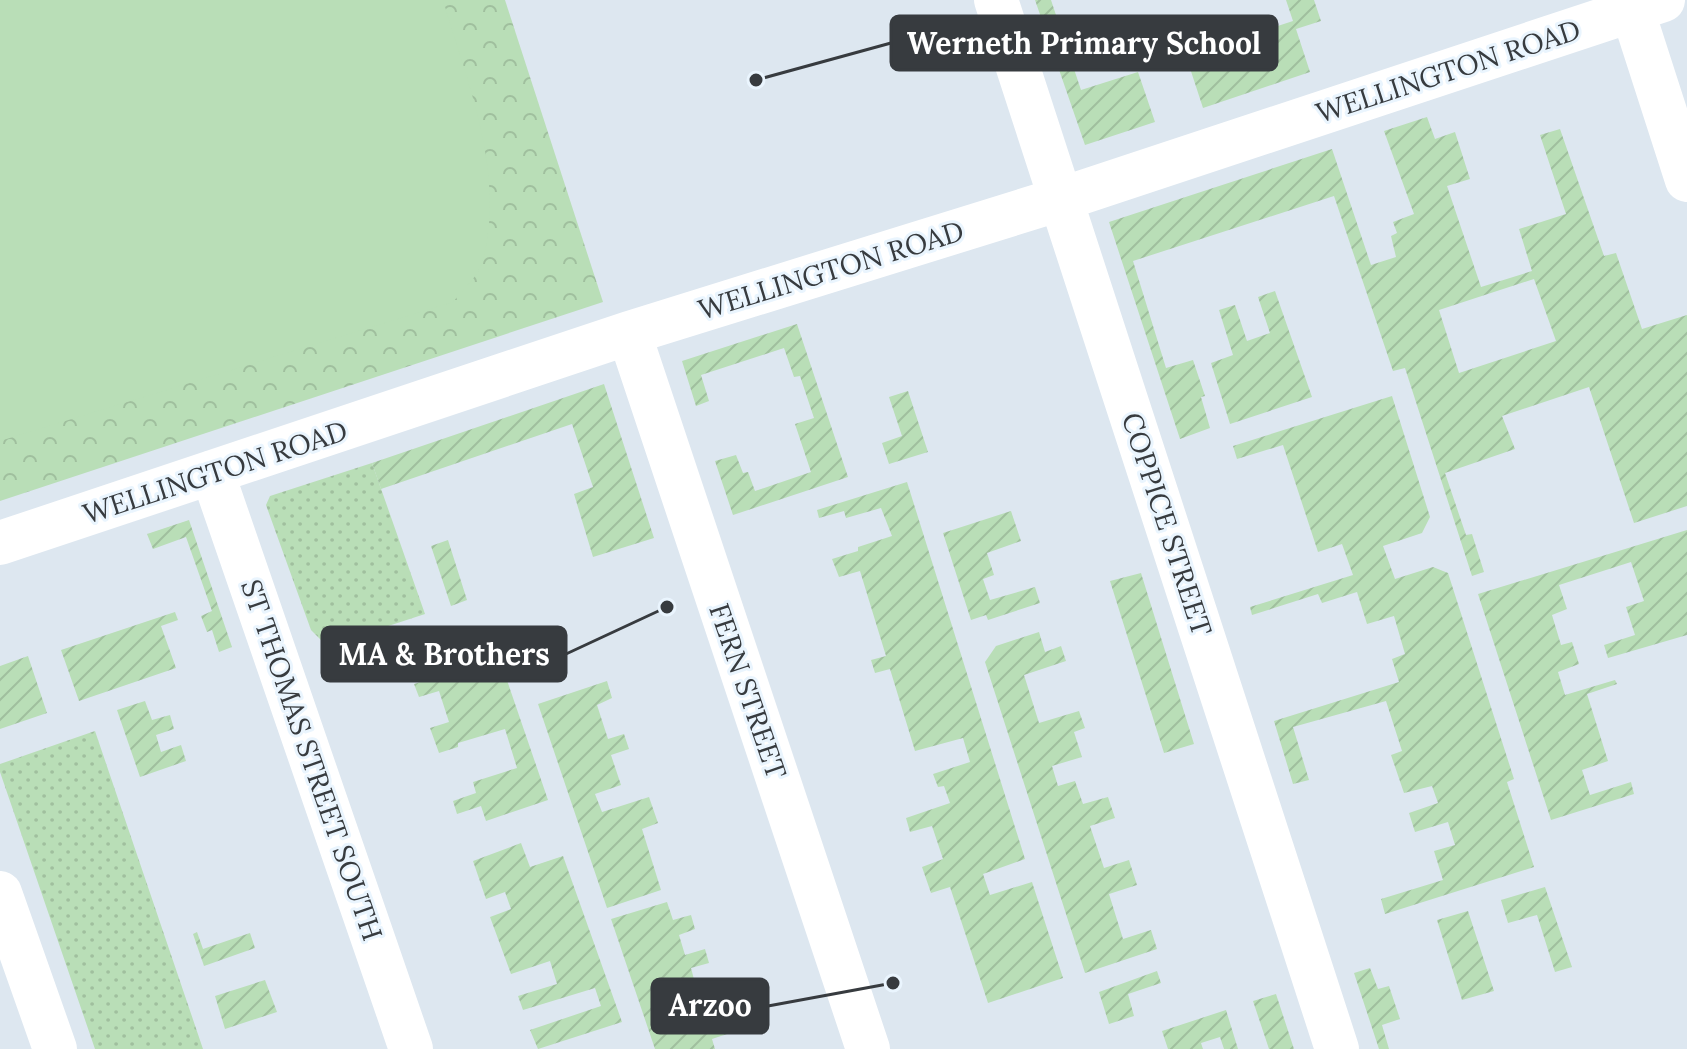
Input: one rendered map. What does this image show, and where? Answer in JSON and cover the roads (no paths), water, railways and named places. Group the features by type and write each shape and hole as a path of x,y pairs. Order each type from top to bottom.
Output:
{"street":[{"name":"COPPICE STREET","path":"996,0 1337,1049"},
{"name":"WELLINGTON ROAD","path":"0,543 629,333 1062,198 1642,3"},
{"path":"1642,3 1687,180"},
{"name":"FERN STREET","path":"629,333 868,1049"},
{"name":"ST THOMAS STREET SOUTH","path":"212,472 411,1049"},
{"path":"0,893 55,1049"}],"place":[{"name":"Werneth Primary School","path":"756,80"},
{"name":"MA & Brothers","path":"667,607"},
{"name":"Arzoo","path":"893,983"}]}
